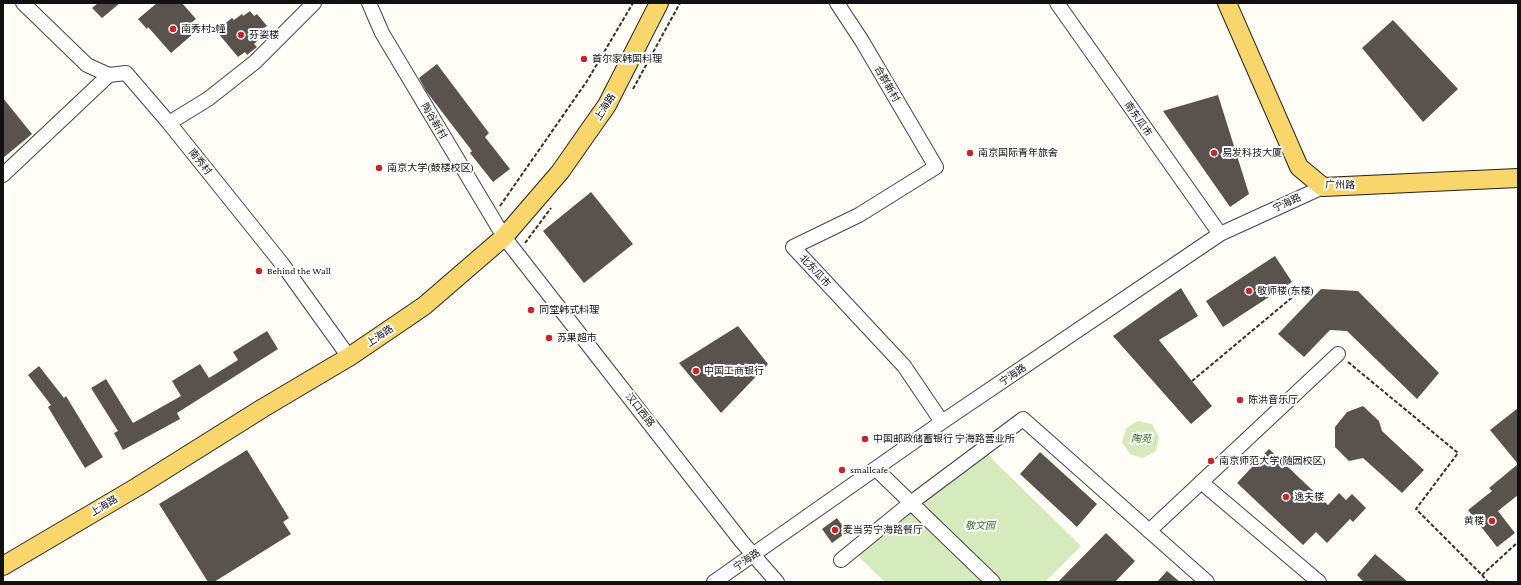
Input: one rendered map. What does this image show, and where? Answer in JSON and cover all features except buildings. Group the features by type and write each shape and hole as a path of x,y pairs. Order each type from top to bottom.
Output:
{"main road":[{"name":"上海路","path":"3,566 349,357 424,306 504,237 560,172 607,105 659,3"},
{"name":"广州路","path":"1227,3 1299,166 1323,187 1518,178"}],"street":[{"name":"南秀村","path":"23,3 87,65 110,75 126,73 169,123 283,265 349,357"},
{"path":"169,123 208,99 255,62 314,3"},
{"name":"陶谷新村","path":"369,3 382,34 504,237"},
{"name":"合群新村","path":"837,3 862,41 936,166"},
{"name":"南东瓜市","path":"1057,3 1220,234"},
{"path":"3,175 110,75"},
{"name":"北东瓜市","path":"936,166 859,216 793,247 904,366 942,422"},
{"name":"宁海路","path":"714,582 755,555 942,422 1220,234 1323,187"},
{"name":"汉口西路","path":"504,237 742,542 755,555 777,582"},
{"path":"1149,531 1338,354"},
{"path":"841,560 912,502 1024,419 1207,582"},
{"path":"876,469 912,502 993,582"},
{"path":"1201,482 1319,582"}],"path":[{"path":"492,216 587,81 633,3"},
{"path":"1192,381 1300,290"},
{"path":"1338,354 1458,453 1416,509 1488,582"},
{"path":"1482,575 1518,542"}],"green space":[{"name":"陶苑","path":"1138,421 1152,424 1159,437 1156,451 1143,458 1130,454 1122,442 1126,428"},
{"name":"敬文园","path":"984,451 1081,546 1045,582 885,582 855,553"}],"place":[{"name":"南秀村2幢","path":"173,29"},
{"name":"芬姿楼","path":"241,35"},
{"name":"首尔家韩国料理","path":"584,59"},
{"name":"南京国际青年旅舍","path":"970,153"},
{"name":"易发科技大厦","path":"1214,153"},
{"name":"南京大学(鼓楼校区)","path":"379,168"},
{"name":"Behind the Wall","path":"259,271"},
{"name":"敬师楼(东楼)","path":"1249,291"},
{"name":"同堂韩式料理","path":"531,310"},
{"name":"苏果超市","path":"549,338"},
{"name":"中国工商银行","path":"696,371"},
{"name":"陈洪音乐厅","path":"1240,400"},
{"name":"中国邮政储蓄银行 宁海路营业所","path":"865,439"},
{"name":"南京师范大学(随园校区)","path":"1211,461"},
{"name":"smallcafe","path":"842,470"},
{"name":"逸夫楼","path":"1286,497"},
{"name":"黄楼","path":"1492,521"},
{"name":"麦当劳宁海路餐厅","path":"835,530"}]}
